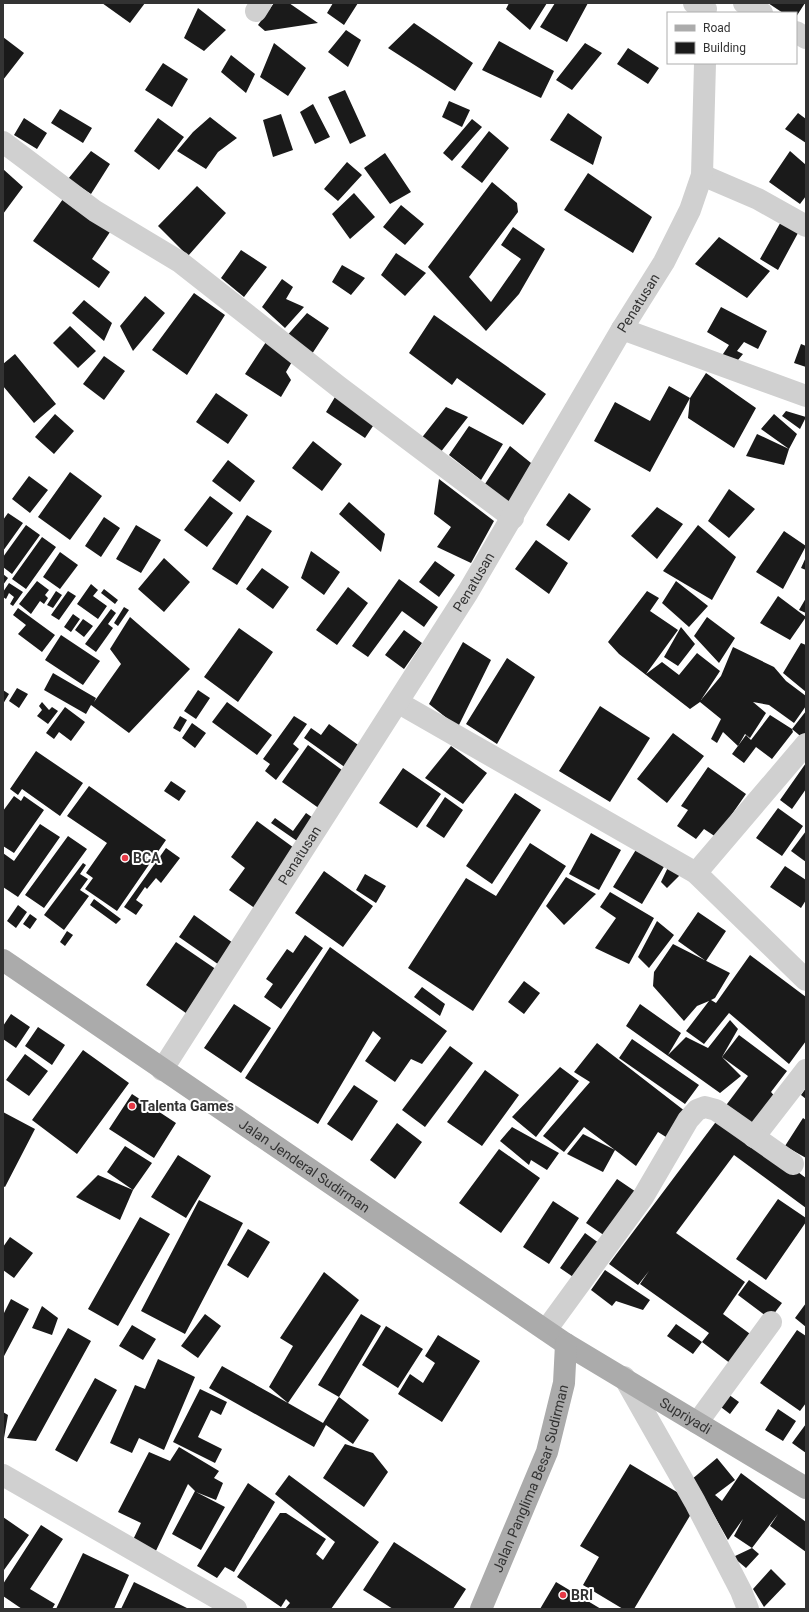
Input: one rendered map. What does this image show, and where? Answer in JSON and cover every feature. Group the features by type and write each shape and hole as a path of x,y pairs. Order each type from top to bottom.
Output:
{"main road":[{"name":"Jalan Jenderal Sudirman","path":"3,960 162,1070 566,1344"},
{"name":"Supriyadi","path":"566,1344 624,1377 697,1423 806,1488"},
{"name":"Jalan Panglima Besar Sudirman","path":"481,1609 547,1452 564,1383 566,1344"}],"street":[{"path":"744,3 760,12"},
{"path":"797,33 806,38"},
{"name":"Penatusan","path":"162,1070 398,703 513,518 622,329 664,262 690,210 702,175 705,64"},
{"path":"3,142 95,211 180,262 339,387 513,518"},
{"path":"702,175 758,199 806,226"},
{"path":"622,329 806,396"},
{"path":"398,703 696,873 806,980"},
{"path":"696,873 806,744"},
{"path":"754,1137 806,1070"},
{"path":"546,1330 643,1197 693,1114 705,1107 716,1110 793,1164"},
{"path":"697,1423 771,1322"},
{"path":"624,1377 695,1502 741,1591 748,1609"},
{"path":"3,1475 236,1609"}],"building":[{"path":"102,3 145,3 130,23"},
{"path":"274,3 289,3 318,23 265,31 258,25"},
{"path":"333,3 358,3 344,25 327,13"},
{"path":"509,3 547,3 530,30 506,9"},
{"path":"555,3 588,3 567,42 540,27"},
{"path":"768,3 805,3 797,15 797,12 782,12"},
{"path":"198,8 226,30 204,51 184,38"},
{"path":"414,23 473,63 455,91 388,48"},
{"path":"346,30 361,40 348,67 328,52"},
{"path":"3,37 24,53 3,80"},
{"path":"499,41 554,71 541,98 482,70"},
{"path":"274,43 306,68 288,96 260,77"},
{"path":"585,43 602,53 572,90 556,80"},
{"path":"628,48 659,68 648,84 617,64"},
{"path":"231,55 255,74 246,93 221,72"},
{"path":"163,63 188,79 172,107 145,90"},
{"path":"345,90 366,136 350,144 328,97"},
{"path":"449,101 470,110 462,127 442,117"},
{"path":"313,104 330,137 315,144 300,112"},
{"path":"60,109 92,128 83,143 51,123"},
{"path":"568,113 602,137 593,165 550,140"},
{"path":"798,113 806,119 806,143 785,129"},
{"path":"281,114 293,150 273,157 263,120"},
{"path":"210,117 237,138 218,152 206,169 177,151 193,132"},
{"path":"24,118 47,133 37,149 14,135"},
{"path":"158,118 184,137 159,170 134,151"},
{"path":"472,119 482,127 452,161 443,153"},
{"path":"489,131 509,148 482,183 461,167"},
{"path":"91,151 110,164 91,194 68,179"},
{"path":"790,151 806,165 806,196 800,204 769,182"},
{"path":"385,153 411,192 390,204 364,168"},
{"path":"347,162 362,175 338,201 324,189"},
{"path":"3,169 23,187 3,214"},
{"path":"588,173 652,217 633,253 564,210"},
{"path":"492,182 517,203 518,212 469,277 491,302 521,259 501,245 513,227 545,249 519,294 486,331 428,267"},
{"path":"197,186 226,213 188,256 158,226"},
{"path":"354,193 375,217 350,239 332,214"},
{"path":"63,199 110,232 92,259 110,272 99,288 33,241"},
{"path":"401,205 424,224 405,245 383,227"},
{"path":"783,218 798,233 778,270 760,259"},
{"path":"719,237 770,271 747,298 695,264"},
{"path":"241,250 267,267 244,297 221,278"},
{"path":"396,253 426,273 405,296 381,275"},
{"path":"342,265 365,278 351,295 332,282"},
{"path":"282,279 293,287 286,299 304,307 285,328 262,307"},
{"path":"194,293 225,315 187,375 152,350"},
{"path":"145,296 165,313 133,351 120,326"},
{"path":"84,300 112,323 104,341 72,313"},
{"path":"721,307 767,331 758,349 744,342 737,351 743,354 733,366 721,357 729,345 707,332"},
{"path":"307,313 329,328 310,357 285,338"},
{"path":"434,315 546,394 523,425 457,378 452,385 409,353"},
{"path":"70,326 96,351 78,368 53,343"},
{"path":"266,342 293,360 286,372 291,380 281,397 245,374"},
{"path":"801,344 806,346 806,367 794,363"},
{"path":"15,354 56,404 34,423 3,386 3,364"},
{"path":"104,356 125,371 104,400 83,384"},
{"path":"706,373 756,408 734,448 688,418 690,398"},
{"path":"669,386 690,398 650,472 594,441 615,402 650,421"},
{"path":"216,393 248,415 228,444 196,422"},
{"path":"335,397 375,423 365,438 326,412"},
{"path":"446,407 468,417 440,453 420,440"},
{"path":"786,411 806,417 800,429 782,416"},
{"path":"55,414 74,431 54,454 35,437"},
{"path":"774,414 797,434 789,449 761,429"},
{"path":"469,426 503,444 481,480 449,455"},
{"path":"757,434 789,449 784,465 746,456"},
{"path":"313,441 342,464 322,491 292,468"},
{"path":"510,446 536,467 508,504 483,487"},
{"path":"228,460 255,481 240,502 212,481"},
{"path":"70,472 102,496 70,540 38,517"},
{"path":"29,476 48,490 30,513 12,499"},
{"path":"439,479 494,521 471,563 437,547 451,527 434,514"},
{"path":"729,489 755,509 729,538 708,521"},
{"path":"569,493 591,509 569,541 546,525"},
{"path":"210,496 233,513 207,547 184,530"},
{"path":"349,502 385,534 381,552 339,514"},
{"path":"657,507 683,524 657,559 631,536"},
{"path":"8,513 23,523 3,551 3,520"},
{"path":"247,515 272,531 237,585 212,569"},
{"path":"104,517 120,528 101,557 85,546"},
{"path":"26,525 40,535 12,574 3,567 3,557"},
{"path":"136,525 161,540 141,573 116,559"},
{"path":"698,525 736,557 712,600 663,571"},
{"path":"784,531 806,546 783,589 756,572"},
{"path":"42,537 56,547 26,589 12,579"},
{"path":"536,540 568,563 549,594 515,569"},
{"path":"311,551 340,572 324,595 301,578"},
{"path":"60,552 78,565 60,589 43,577"},
{"path":"806,557 806,570 801,568"},
{"path":"164,558 190,582 164,612 138,589"},
{"path":"435,561 455,575 439,597 419,582"},
{"path":"262,568 289,587 273,609 246,589"},
{"path":"3,574 8,578 3,585"},
{"path":"399,579 438,607 424,627 402,611 368,657 352,646"},
{"path":"37,581 49,590 45,595 48,598 44,604 40,601 31,614 19,604"},
{"path":"676,581 708,606 689,627 662,603"},
{"path":"9,583 23,592 13,606 10,604 14,597 9,593 6,599 3,597 3,592"},
{"path":"91,584 98,590 93,596 107,606 98,619 77,604"},
{"path":"348,587 368,603 337,645 316,630"},
{"path":"104,589 118,600 115,604 101,593"},
{"path":"56,591 62,595 53,608 47,605"},
{"path":"68,591 76,596 59,620 51,615"},
{"path":"647,591 659,598 650,611 678,630 646,674 662,662 679,675 697,653 720,671 701,700 721,676 733,647 774,667 786,681 806,696 806,706 794,723 769,705 753,702 766,713 750,738 745,734 738,746 723,732 717,743 711,739 721,719 700,702 690,709 619,654 608,642"},
{"path":"778,596 806,617 790,640 760,623"},
{"path":"806,598 806,613 799,610"},
{"path":"124,607 129,610 118,626 114,623"},
{"path":"18,608 55,635 42,652 18,634 26,625 13,615"},
{"path":"111,609 116,613 108,624 113,628 96,652 85,644"},
{"path":"73,614 80,619 71,632 64,627"},
{"path":"130,617 190,669 129,733 91,705 86,714 44,690 53,673 96,698 94,702 121,664 110,649"},
{"path":"707,617 735,638 719,663 694,636"},
{"path":"83,619 93,626 84,637 75,630"},
{"path":"681,627 695,644 678,666 664,657"},
{"path":"239,628 273,652 238,702 204,677"},
{"path":"404,630 422,643 404,669 385,655"},
{"path":"61,635 100,661 83,685 45,660"},
{"path":"463,642 491,660 458,727 429,704"},
{"path":"801,643 806,645 806,692 783,673"},
{"path":"507,658 535,677 497,744 466,724"},
{"path":"17,688 28,694 19,708 9,701"},
{"path":"3,690 9,694 3,704"},
{"path":"198,690 210,698 196,719 184,711"},
{"path":"42,702 49,710 52,707 58,711 48,724 37,716 42,710 39,706"},
{"path":"227,702 272,735 257,755 212,722"},
{"path":"600,706 650,738 610,802 559,771"},
{"path":"65,707 85,722 71,741 59,732 54,739 46,733"},
{"path":"806,711 806,738 805,740 792,729"},
{"path":"770,715 792,729 793,732 772,759 756,747 744,763 732,754 746,735 751,740"},
{"path":"180,716 187,720 180,732 173,728"},
{"path":"294,716 307,724 293,744 299,749 276,780 265,771 270,764 263,759"},
{"path":"192,723 206,733 195,748 182,738"},
{"path":"329,724 361,747 346,768 304,738 311,728 321,735"},
{"path":"673,733 704,756 667,803 637,779"},
{"path":"308,745 346,773 320,809 282,782"},
{"path":"451,746 487,773 463,804 425,778"},
{"path":"36,751 83,783 60,816 22,789 18,795 10,789"},
{"path":"806,763 806,789 792,809 780,800"},
{"path":"708,767 746,794 716,837 704,829 696,839 677,826 688,810 681,806"},
{"path":"403,768 441,794 417,828 379,803"},
{"path":"171,781 186,791 179,801 164,791"},
{"name":"BCA","path":"89,786 166,840 117,911 85,889 93,878 86,873 107,843 67,816"},
{"path":"515,793 541,810 492,884 466,866"},
{"path":"14,796 21,801 24,796 44,810 14,853 3,846 3,811"},
{"path":"445,797 463,810 444,838 426,826"},
{"path":"778,808 803,826 782,856 756,838"},
{"path":"306,813 316,820 300,843 271,823 275,818 293,831"},
{"path":"257,821 301,853 259,911 229,890 245,868 231,857"},
{"path":"40,824 60,837 18,897 3,887 3,853 14,861"},
{"path":"806,831 806,862 791,851"},
{"path":"591,833 621,850 599,890 569,874"},
{"path":"68,836 87,849 44,908 25,895"},
{"path":"530,843 566,866 473,1011 408,968 466,878 496,896"},
{"path":"166,848 180,858 161,883 156,878 147,889 145,887 136,900 143,905 136,915 124,907"},
{"path":"637,848 665,865 642,904 613,887"},
{"path":"83,863 86,865 80,874 88,879 80,890 89,896 64,930 44,915"},
{"path":"670,863 685,870 667,888 661,882"},
{"path":"785,866 806,880 806,900 801,908 770,887"},
{"path":"324,871 373,906 343,947 295,913"},
{"path":"365,874 386,886 376,903 356,890"},
{"path":"566,877 596,894 564,925 546,906"},
{"path":"610,892 654,918 629,964 595,948 616,918 600,907"},
{"path":"94,899 121,919 116,924 90,905"},
{"path":"18,905 27,912 16,928 7,921"},
{"path":"698,912 726,931 706,961 678,941"},
{"path":"30,914 37,919 30,929 23,924"},
{"path":"194,915 240,948 225,969 179,937"},
{"path":"657,921 674,935 649,968 638,957"},
{"path":"67,931 73,935 65,946 60,942"},
{"path":"305,935 323,948 281,1009 264,997 273,984 266,979 287,949 293,953"},
{"path":"176,942 223,974 193,1018 146,985"},
{"path":"673,944 730,973 715,998 711,1000 716,1003 750,955 806,997 806,1041 789,1064 729,1013 704,1044 686,1031 709,1001 697,1006 684,1021 653,986 654,972"},
{"path":"330,947 447,1031 422,1064 411,1059 395,1082 365,1061 381,1038 373,1031 318,1124 245,1078"},
{"path":"524,981 540,993 524,1014 508,1002"},
{"path":"422,987 445,1004 440,1016 414,997"},
{"path":"234,1004 271,1028 241,1073 204,1048"},
{"path":"640,1004 681,1033 668,1055 686,1037 708,1048 730,1020 738,1029 722,1057 741,1076 720,1093 626,1026"},
{"path":"11,1014 30,1027 16,1048 3,1039 3,1026"},
{"path":"38,1027 65,1045 52,1065 25,1046"},
{"path":"739,1035 787,1071 771,1092 777,1099 753,1130 724,1108 748,1076 722,1057"},
{"path":"632,1039 699,1085 685,1104 619,1058"},
{"path":"597,1043 690,1115 666,1137 658,1132 636,1166 584,1127 564,1152 543,1136 590,1082 574,1072"},
{"path":"450,1046 473,1063 425,1127 402,1110"},
{"path":"83,1050 129,1083 77,1154 32,1120"},
{"path":"25,1054 48,1071 29,1096 6,1080"},
{"path":"560,1067 579,1081 536,1137 512,1117"},
{"path":"485,1070 519,1095 482,1146 447,1122"},
{"path":"354,1085 378,1101 352,1141 327,1124"},
{"path":"806,1088 806,1099 801,1095"},
{"path":"132,1094 176,1123 154,1158 109,1129"},
{"path":"3,1112 35,1129 5,1187 3,1186"},
{"path":"721,1115 806,1178 806,1208 734,1155 676,1233 745,1282 723,1314 757,1339 735,1367 702,1342 709,1333 640,1284 649,1271 638,1285 609,1264"},
{"path":"803,1118 806,1120 806,1158 785,1146"},
{"path":"397,1123 422,1142 395,1179 370,1160"},
{"path":"512,1127 559,1153 547,1170 531,1160 529,1165 500,1141"},
{"path":"583,1134 615,1150 603,1172 567,1154"},
{"path":"125,1146 152,1163 133,1190 107,1172"},
{"path":"499,1149 540,1178 501,1233 459,1203"},
{"path":"178,1155 211,1176 186,1218 151,1197"},
{"path":"98,1175 133,1190 120,1220 76,1197"},
{"path":"617,1179 642,1196 611,1240 586,1223"},
{"path":"778,1199 806,1218 806,1222 766,1280 736,1259"},
{"path":"199,1200 243,1223 185,1334 141,1311"},
{"path":"553,1201 579,1218 549,1264 523,1247"},
{"path":"140,1217 170,1234 118,1326 88,1309"},
{"path":"248,1229 270,1242 248,1278 227,1265"},
{"path":"585,1233 603,1246 579,1281 560,1268"},
{"path":"10,1237 33,1253 14,1278 3,1270 3,1247"},
{"path":"605,1270 650,1300 643,1310 616,1301 612,1306 591,1290"},
{"path":"324,1272 359,1300 288,1403 269,1387 293,1346 280,1338"},
{"path":"749,1280 782,1303 770,1319 738,1295"},
{"path":"11,1299 29,1309 3,1358 3,1315"},
{"path":"806,1303 806,1327 795,1318"},
{"path":"42,1306 58,1318 52,1335 32,1328"},
{"path":"205,1314 221,1326 198,1358 181,1346"},
{"path":"361,1314 381,1326 339,1397 318,1385"},
{"path":"676,1324 702,1342 693,1354 667,1336"},
{"path":"132,1325 156,1339 143,1360 119,1346"},
{"path":"386,1326 423,1349 398,1388 362,1365"},
{"path":"68,1328 91,1341 36,1441 7,1438"},
{"path":"797,1330 806,1336 806,1403 800,1411 760,1383"},
{"path":"438,1335 480,1361 442,1422 398,1394 410,1374 423,1383 435,1363 425,1356"},
{"path":"158,1359 195,1377 164,1450 139,1438 132,1453 110,1443 135,1385 145,1389"},
{"path":"222,1366 323,1423 339,1397 369,1420 353,1444 326,1425 314,1447 209,1388"},
{"path":"95,1378 117,1390 77,1462 55,1450"},
{"path":"200,1389 227,1402 221,1415 211,1410 198,1437 222,1449 215,1463 173,1442"},
{"path":"721,1389 739,1402 730,1414 713,1401"},
{"path":"778,1409 796,1421 783,1441 765,1430"},
{"path":"3,1412 8,1415 4,1438 3,1438"},
{"path":"806,1424 806,1453 792,1443"},
{"path":"345,1444 373,1453 388,1472 364,1507 323,1478"},
{"path":"179,1447 219,1471 214,1478 223,1483 216,1500 196,1492 225,1507 201,1550 172,1534 195,1491 188,1484 153,1557 131,1544 141,1523 118,1512 149,1452 170,1461"},
{"path":"717,1458 735,1480 715,1495 722,1501 741,1473 806,1522 806,1552 770,1526 778,1514 752,1548 734,1536 743,1519 728,1540 706,1501 691,1480"},
{"path":"630,1464 697,1504 634,1609 623,1609 583,1585 599,1557 580,1546"},
{"path":"289,1475 379,1542 331,1609 285,1609 290,1603 286,1599 281,1607 237,1577 280,1513 286,1513 326,1539 316,1554 323,1560 335,1542 275,1494"},
{"path":"248,1483 275,1502 234,1572 225,1567 217,1578 197,1566"},
{"path":"3,1517 29,1535 4,1570 3,1569"},
{"path":"41,1525 63,1539 30,1589 55,1604 52,1609 22,1609 3,1596 3,1584"},
{"path":"394,1542 466,1589 453,1609 393,1609 363,1590"},
{"path":"752,1548 759,1554 746,1568 733,1557"},
{"path":"83,1553 129,1575 114,1609 56,1609"},
{"path":"771,1569 786,1584 764,1607 753,1589"},
{"path":"134,1582 189,1609 121,1609"},
{"name":"BRI","path":"556,1582 601,1609 540,1609"}],"place":[{"name":"BCA","path":"125,858"},
{"name":"Talenta Games","path":"132,1106"},
{"name":"BRI","path":"563,1595"}]}
